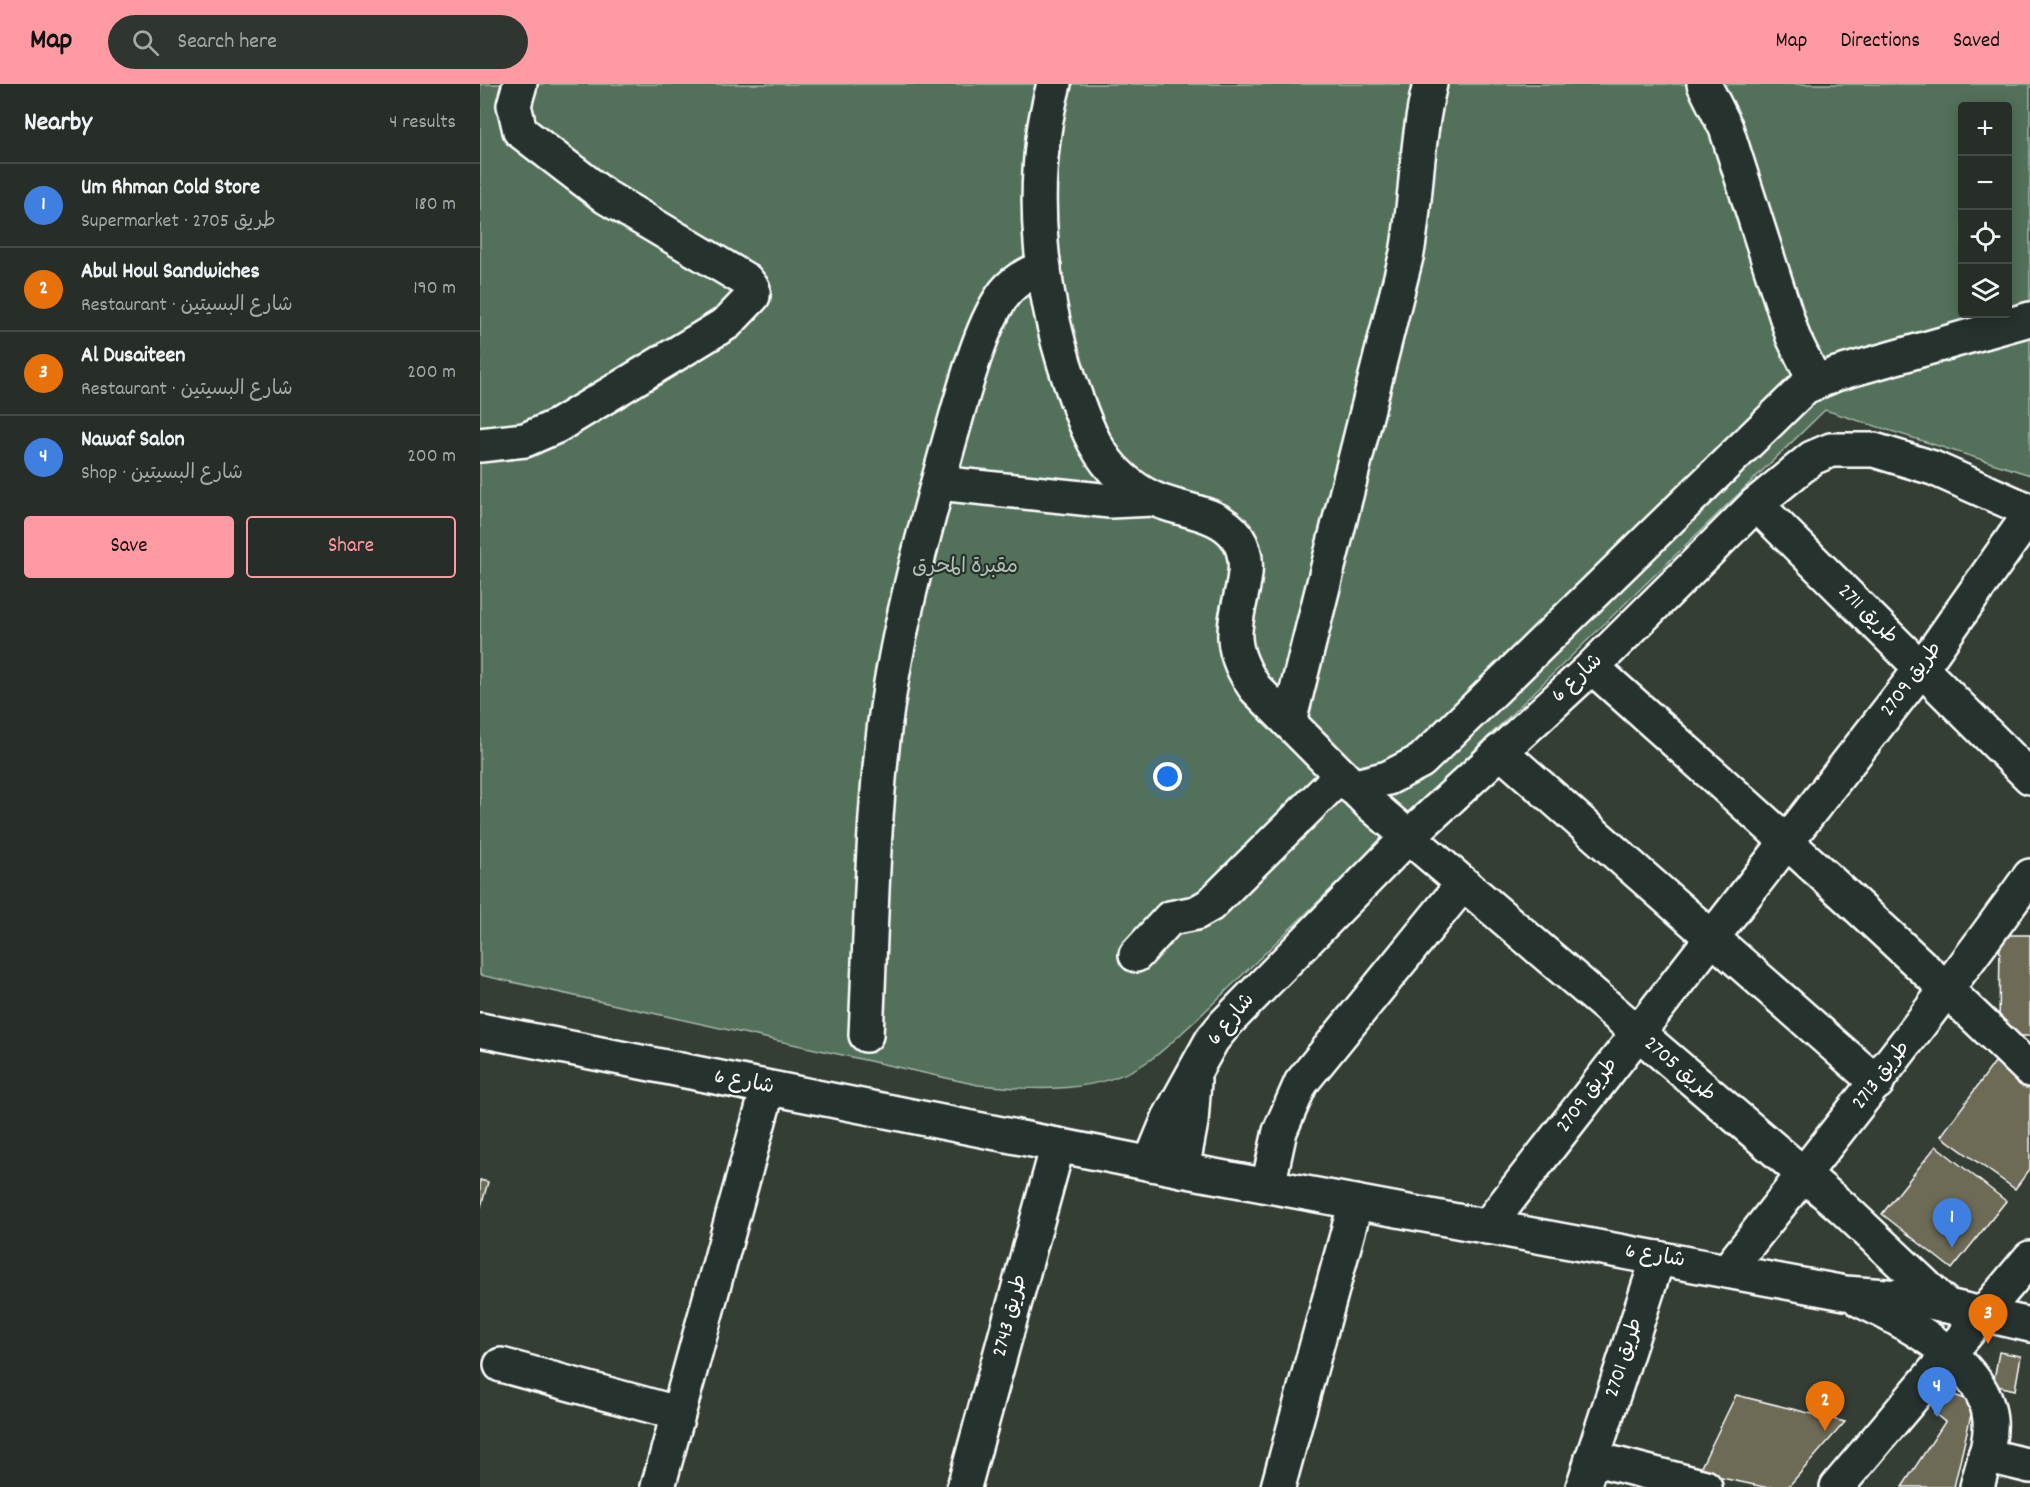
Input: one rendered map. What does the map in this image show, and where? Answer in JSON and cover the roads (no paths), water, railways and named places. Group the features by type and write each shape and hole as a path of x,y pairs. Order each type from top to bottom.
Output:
{"street":[{"path":"480,445 525,440 557,426 727,324 753,296 753,289 746,280 606,197 520,131 514,105 520,84"},
{"path":"1054,84 1043,141 1040,184 1044,267 1059,346 1088,430 1108,463 1121,477 1152,499"},
{"path":"1289,722 1407,253 1414,214 1420,125 1430,84"},
{"path":"1704,84 1726,128 1793,337 1815,382"},
{"path":"866,1035 878,797 885,722 913,579 964,389 993,312 1013,284 1044,267"},
{"path":"1136,955 1170,918 1196,913 1210,905 1347,781 1388,778 1421,761 1797,394 1815,382 2030,319"},
{"name":"شارع 6","path":"1150,1164 1169,1118 1207,1049 1225,1024 1409,836 1592,666 1756,504 1812,458 1831,450 1851,448 1874,450 1933,468 2030,513"},
{"path":"938,483 1110,501 1152,499"},
{"name":"طريق 2705","path":"1152,499 1211,518 1236,534 1247,559 1235,624 1238,653 1255,688 1347,781 1462,885 1802,1176 1843,1208 1947,1306"},
{"name":"طريق 2711","path":"1756,504 2030,777"},
{"name":"طريق 2709","path":"1487,1227 1635,1033 1713,939 1921,669 2030,513"},
{"path":"1592,666 1789,842 2030,1070"},
{"path":"1500,751 1877,1083"},
{"name":"طريق 2713","path":"1727,1271 1877,1083 1948,990 2030,876"},
{"path":"1268,1186 1280,1131 1302,1083 1462,885"},
{"name":"شارع 6","path":"480,1030 1150,1164 1845,1293 1880,1294 1947,1306 2030,1324"},
{"name":"شارع 6","path":"1182,1170 1191,1122 1194,1076"},
{"path":"658,1487 768,1088"},
{"name":"طريق 2743","path":"964,1487 1059,1145"},
{"path":"1278,1487 1356,1202"},
{"name":"طريق 2701","path":"1658,1258 1588,1473 1705,1487"},
{"path":"1837,1487 2030,1258"},
{"name":"شارع 6","path":"1845,1293 1898,1320 1949,1355 1969,1374 1985,1400 1990,1419 1985,1455 1977,1487"},
{"path":"501,1365 678,1413"},
{"path":"1985,1455 2030,1466"}],"place":[{"name":"Um Rhman Cold Store","path":"1952,1248"},
{"name":"Al Dusaiteen","path":"1988,1344"},
{"name":"Nawaf Salon","path":"1937,1417"},
{"name":"Abul Houl Sandwiches","path":"1825,1431"}],"park label":[{"name":"مقبرة المحرق","path":"965,568"}]}
